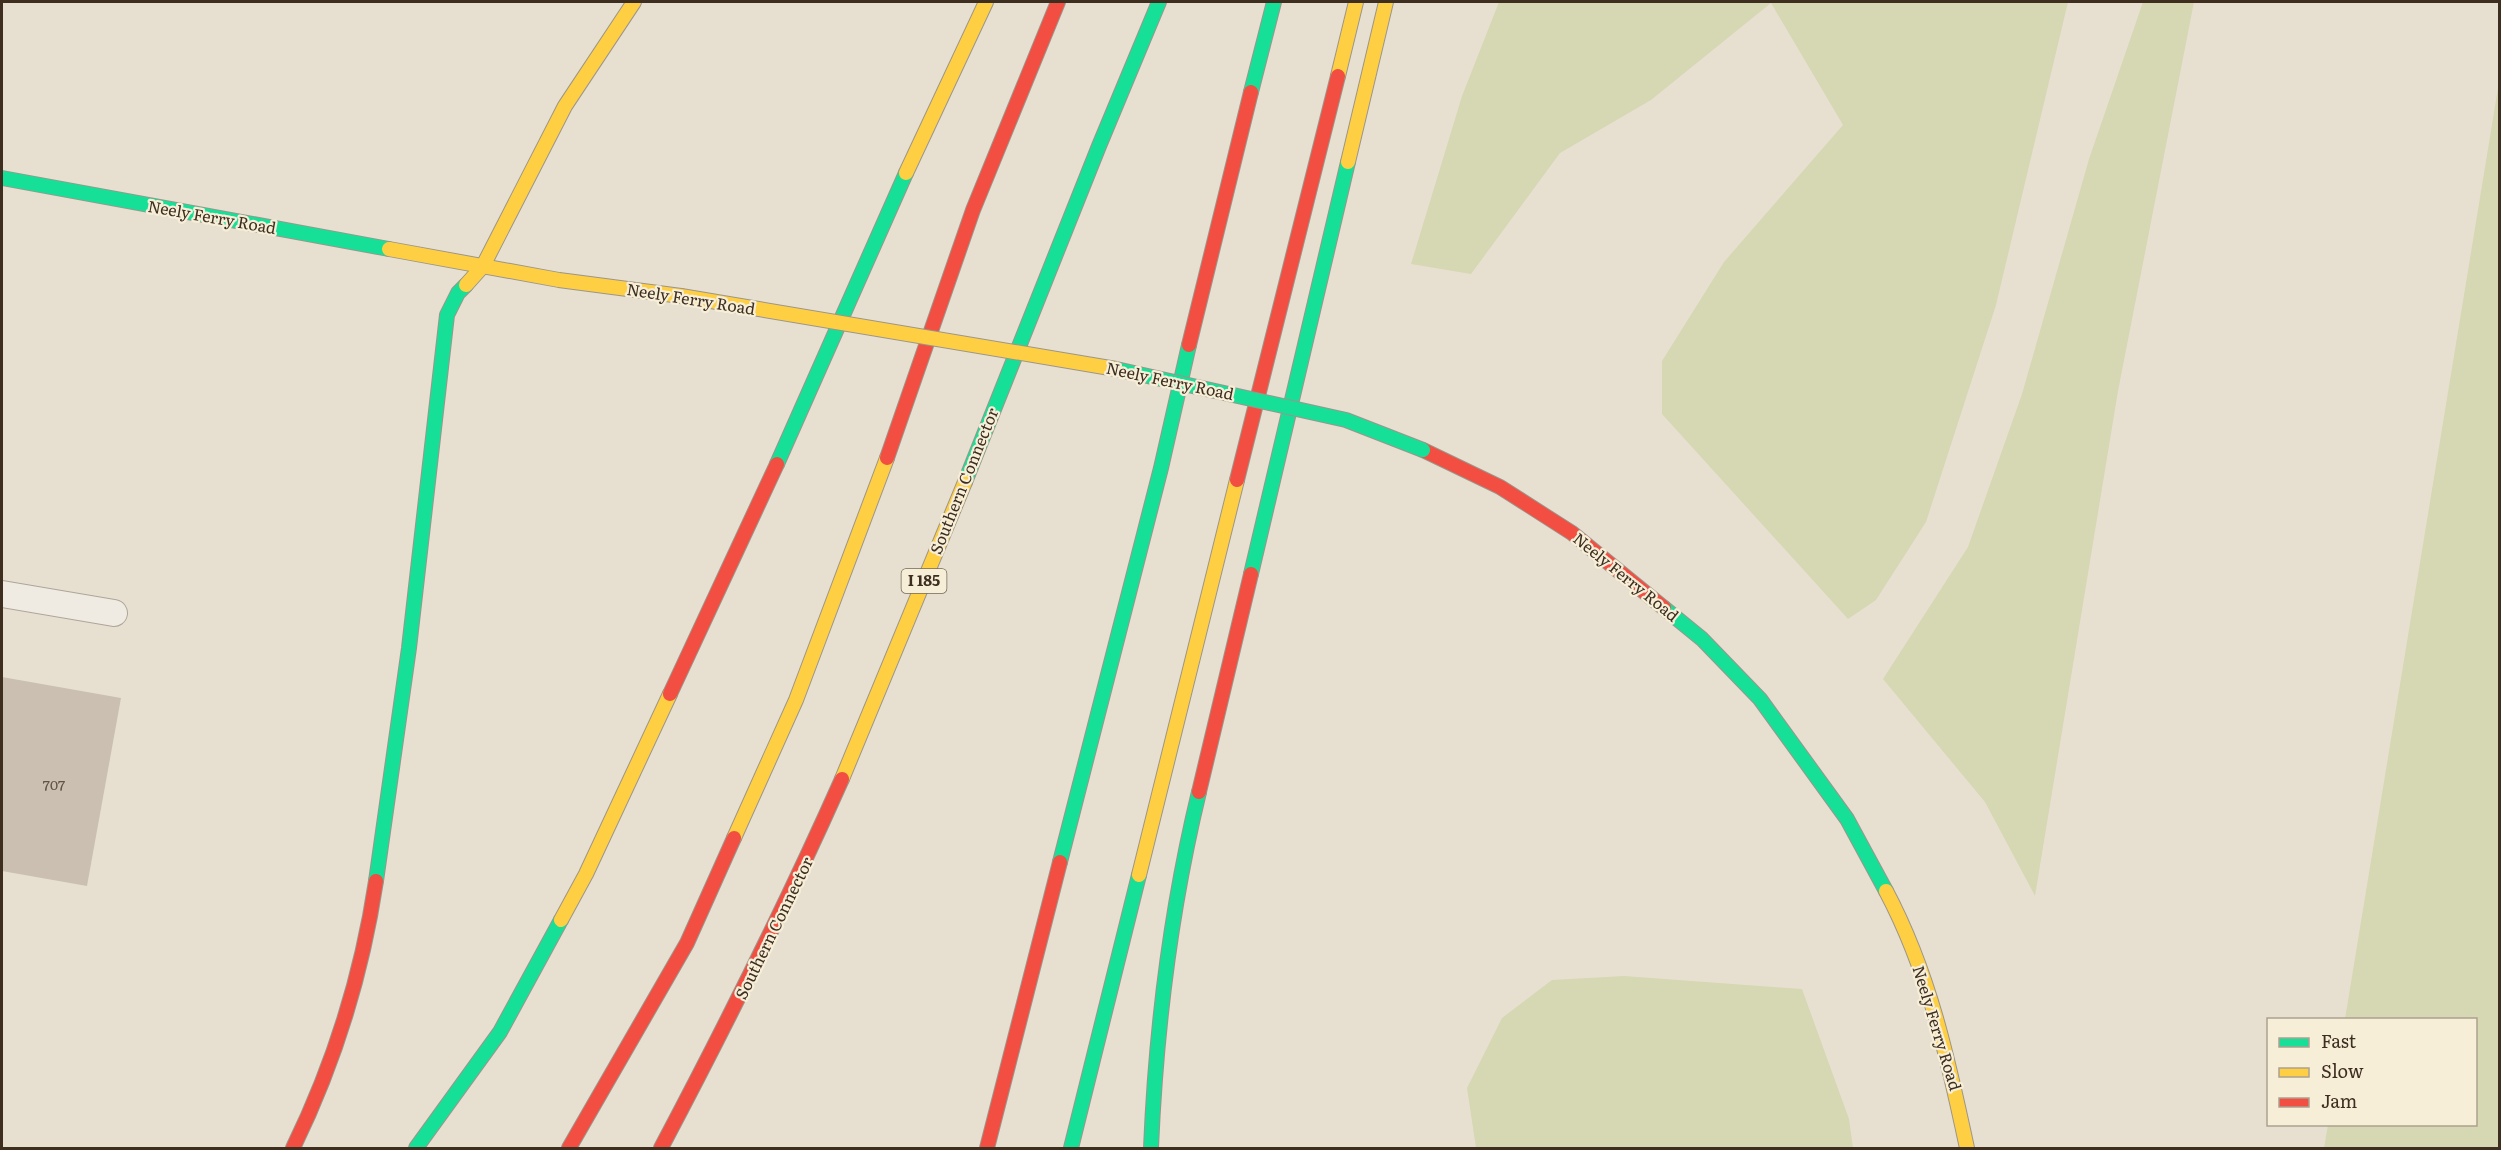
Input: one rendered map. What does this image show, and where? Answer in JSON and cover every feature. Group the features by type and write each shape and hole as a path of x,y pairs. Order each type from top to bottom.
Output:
{"main road":[{"path":"292,1149 315,1103 348,1011 371,914 409,648 447,315 458,293 483,266 565,106 634,2"},
{"path":"416,1149 500,1032 586,874 798,419 888,212 986,2"},
{"path":"569,1149 687,943 796,700 867,514 973,210 1058,2"},
{"name":"Southern Connector","path":"661,1149 704,1072 815,842 1159,2"},
{"path":"987,1149 1155,491 1199,300 1274,2"},
{"path":"1071,1149 1356,2"},
{"path":"1151,1149 1161,1003 1191,826 1386,2"},
{"name":"Neely Ferry Road","path":"2,178 559,280 681,296 1144,374 1346,420 1422,450 1500,487 1572,533 1702,639 1761,699 1847,819 1891,902 1923,975 1942,1037 1967,1149"}],"lane":[{"path":"2,594 114,612"}],"green space":[{"path":"1499,2 2068,2 1996,305 1926,522 1876,600 1848,619 1662,414 1662,361 1724,262 1843,125 1771,3 1651,100 1560,153 1471,274 1411,264 1462,96"},
{"path":"2143,2 2194,2 2118,391 2035,896 1985,802 1883,679 1968,547 2022,394 2089,159"},
{"path":"2499,82 2499,1148 2324,1148 2328,1126 2477,1126 2477,1018 2345,1018"},
{"path":"1624,976 1802,989 1849,1119 1853,1148 1476,1148 1467,1088 1502,1018 1552,980"}],"building":[{"path":"2,677 121,698 87,886 2,871"}],"traffic: fast":[{"path":"965,482 1159,2"},
{"path":"1251,92 1274,2"},
{"path":"1251,574 1348,162"},
{"path":"777,464 906,173"},
{"path":"2,178 389,249"},
{"path":"376,881 409,648 447,315 458,293 466,285"},
{"path":"1060,862 1161,468 1189,345"},
{"path":"1116,369 1346,420 1423,450"},
{"path":"1664,608 1702,639 1760,699 1847,819 1886,891"},
{"path":"1151,1148 1166,969 1180,880 1199,792"},
{"path":"1071,1148 1139,875"},
{"path":"416,1148 500,1032 561,920"}],"traffic: slow":[{"path":"466,285 483,266 565,106 634,2"},
{"path":"906,173 986,2"},
{"path":"1338,76 1356,2"},
{"path":"1348,162 1386,2"},
{"path":"389,249 559,280 681,296"},
{"path":"681,296 1116,369"},
{"path":"734,838 796,700 887,458"},
{"path":"1139,875 1237,480"},
{"path":"842,779 965,482"},
{"path":"561,920 586,874 670,694"},
{"path":"1886,891 1926,984 1936,1016 1967,1148"}],"traffic: jam":[{"path":"887,458 973,210 1058,2"},
{"path":"1237,480 1338,76"},
{"path":"1189,345 1251,92"},
{"path":"1423,450 1500,487 1572,533 1664,608"},
{"path":"670,694 777,464"},
{"path":"1199,792 1251,574"},
{"path":"661,1148 755,965 842,779"},
{"path":"569,1148 687,943 734,838"},
{"path":"987,1148 1060,862"},
{"path":"293,1148 321,1084 345,1018 363,950 376,881"}]}
